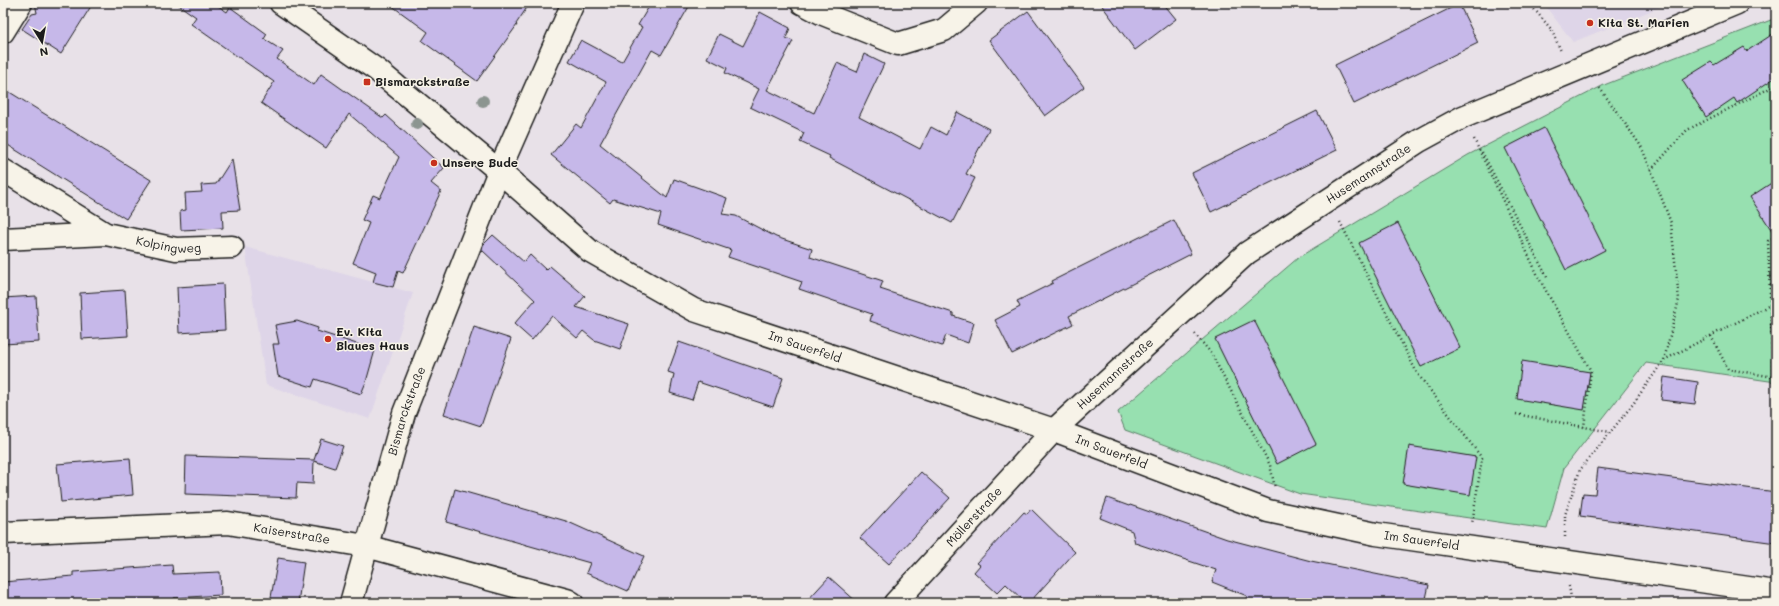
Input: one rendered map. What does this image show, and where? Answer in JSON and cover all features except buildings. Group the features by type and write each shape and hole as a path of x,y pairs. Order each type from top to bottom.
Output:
{"street":[{"path":"3,32 21,3"},
{"name":"Im Sauerfeld","path":"281,3 377,70 499,171 590,251 694,310 1054,430 1268,511 1376,534 1776,592"},
{"name":"Bismarckstraße","path":"351,603 404,413 499,171 573,3"},
{"path":"802,3 823,14 898,44 944,30 976,3"},
{"name":"Husemannstraße","path":"1054,430 1247,253 1419,142 1463,117 1737,3"},
{"name":"Kolpingweg","path":"3,170 106,234"},
{"name":"Kolpingweg","path":"3,239 106,234 176,249 232,247"},
{"name":"Möllerstraße","path":"895,603 1054,430"},
{"name":"Kaiserstraße","path":"3,533 228,523 366,546 567,600 572,603"}],"path":[{"path":"1528,3 1551,29 1570,72"},
{"path":"1564,561 1565,515 1580,470 1633,404 1664,360 1679,299 1671,223 1651,170 1641,146 1597,84"},
{"path":"1651,170 1687,130 1776,85"},
{"path":"1463,117 1548,279"},
{"path":"1463,117 1540,280 1591,371 1584,427"},
{"path":"1328,200 1418,373 1482,458 1469,547"},
{"path":"1710,336 1728,369 1774,376 1768,241 1776,236"},
{"path":"1664,360 1770,304"},
{"path":"1181,315 1210,353 1270,465 1275,492 1268,511"},
{"path":"1516,414 1610,432"}],"shaded area":[{"name":"Kita St. Marien","path":"1543,3 1670,3 1573,42"},
{"name":"Ev. Kita Blaues Haus","path":"245,247 413,293 370,419 266,385"}],"green space":[{"path":"1776,18 1776,382 1646,363 1564,468 1547,529 1300,494 1125,430 1118,412 1299,257 1468,155 1604,85"}],"place":[{"name":"Kita St. Marien","path":"1590,23"},
{"name":"Bismarckstraße","path":"367,82"},
{"name":"Unsere Bude","path":"434,163"},
{"name":"Ev. Kita Blaues Haus","path":"328,339"}]}
